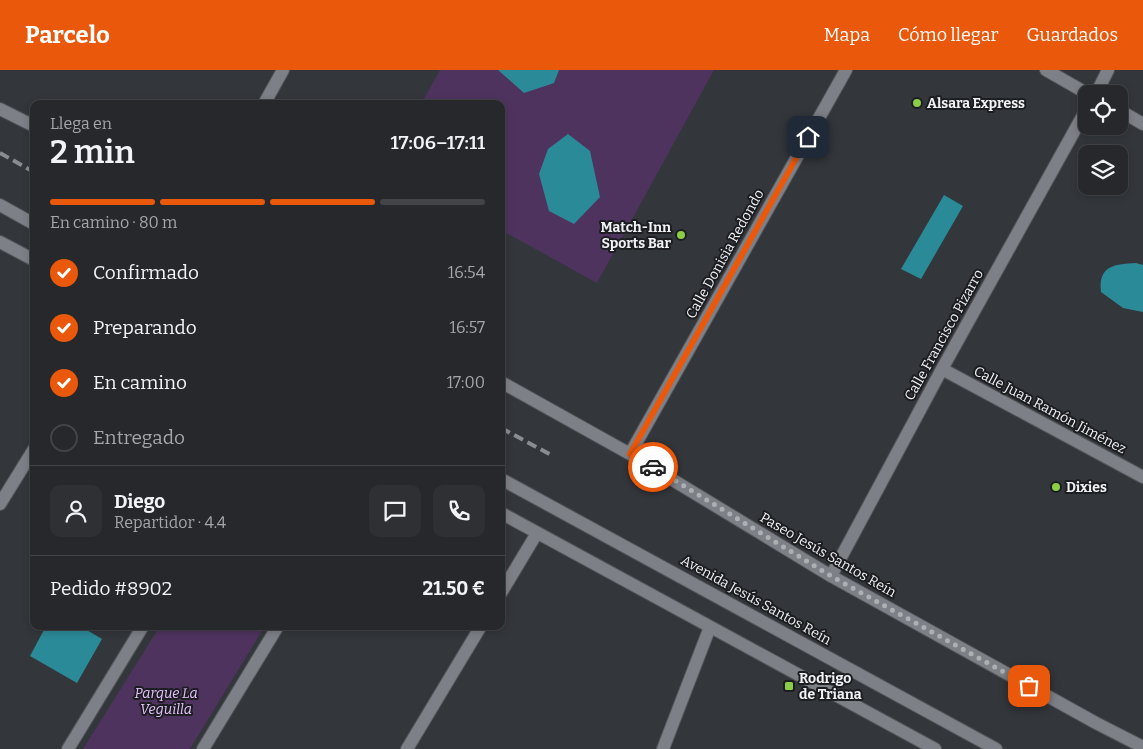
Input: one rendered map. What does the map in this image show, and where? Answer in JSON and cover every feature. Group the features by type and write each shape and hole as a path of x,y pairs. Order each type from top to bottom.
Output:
{"street":[{"path":"266,100 283,70"},
{"name":"Calle Donisia Redondo","path":"630,454 846,70"},
{"path":"1046,70 1078,88"},
{"path":"1100,85 1108,70"},
{"path":"0,109 30,124"},
{"path":"1128,115 1143,124"},
{"name":"Calle Francisco Pizarro","path":"831,576 942,369 1078,124"},
{"path":"0,205 30,222"},
{"path":"0,242 30,258"},
{"name":"Calle Juan Ramón Jiménez","path":"942,369 1143,477"},
{"name":"Paseo Jesús Santos Reín","path":"505,384 630,454 831,576 1143,747"},
{"path":"0,504 30,455"},
{"name":"Avenida Jesús Santos Reín","path":"505,480 996,749"},
{"path":"505,515 934,749"},
{"path":"505,586 537,533"},
{"path":"663,749 710,627"},
{"path":"68,749 141,630"},
{"path":"203,749 276,630"},
{"path":"407,749 479,630"}],"green space":[{"path":"440,70 714,70 597,283 505,232 505,100 423,100"},
{"name":"Parque La Veguilla","path":"157,630 263,630 190,749 83,749"}],"water":[{"path":"498,70 559,70 554,83 524,93"},
{"path":"568,134 590,151 600,197 574,224 549,211 539,174 548,149"},
{"path":"944,195 963,206 921,279 901,269"},
{"path":"1136,263 1143,265 1143,312 1123,308 1101,292 1102,277 1109,268 1121,264"},
{"path":"44,630 87,630 102,639 77,683 30,656"}],"railway":[{"path":"0,153 30,170"},
{"path":"505,430 553,456"}],"way so far":[{"path":"653,467 831,576 1029,686"}],"place":[{"name":"Alsara Express","path":"917,103"},
{"name":"Match-Inn Sports Bar","path":"681,235"},
{"name":"Dixies","path":"1056,487"},
{"name":"Rodrigo de Triana","path":"789,686"}],"route":[{"path":"653,467 630,454 808,137"}]}
